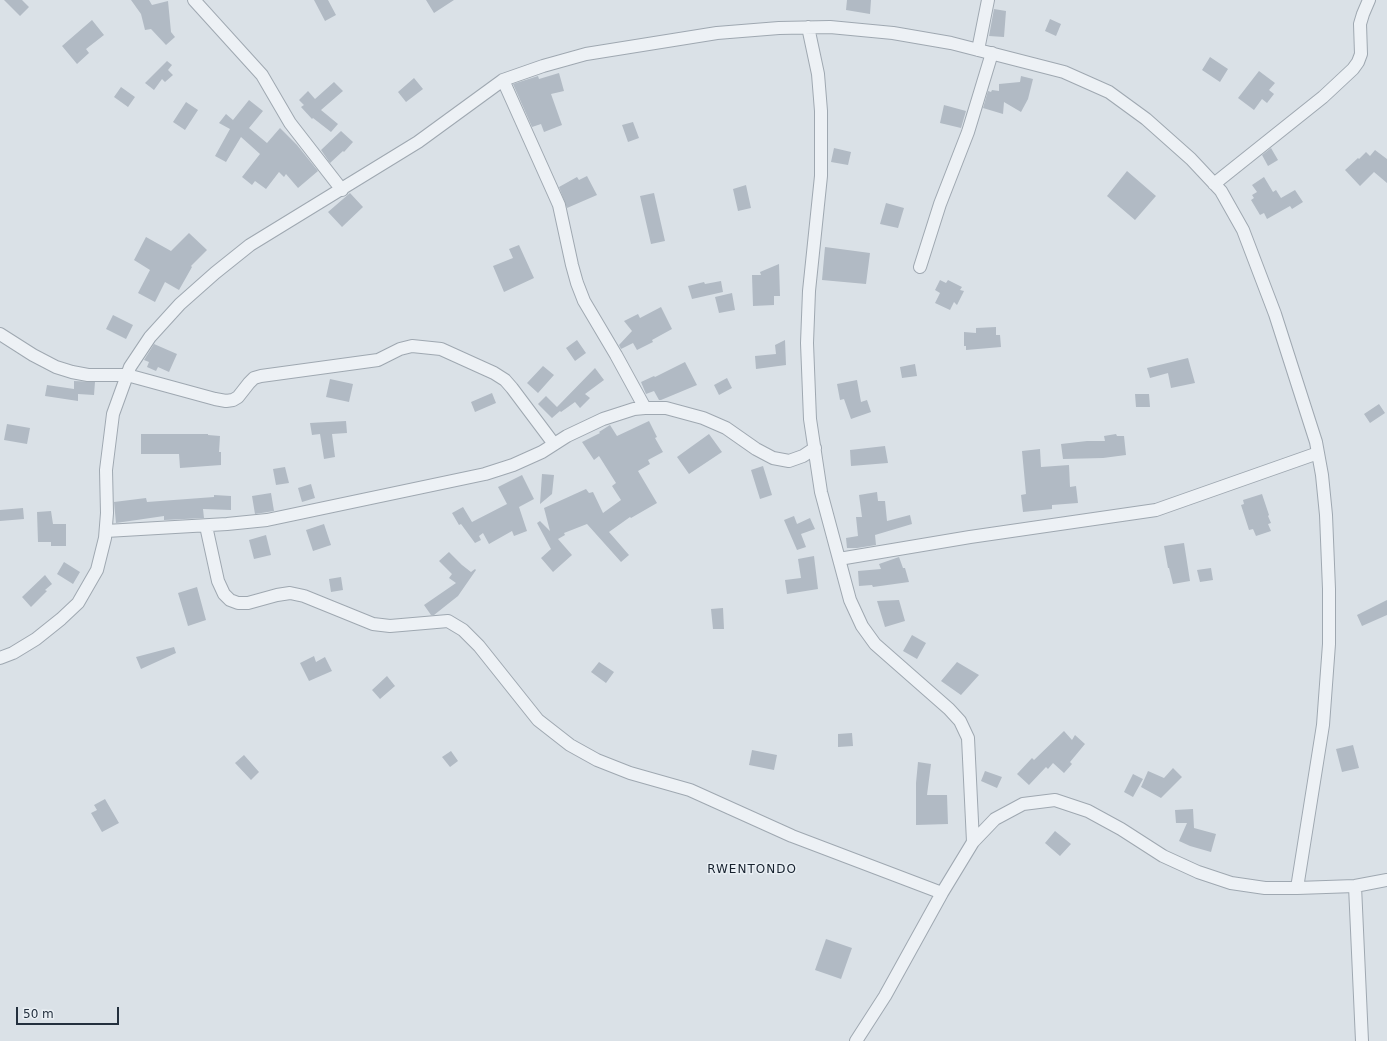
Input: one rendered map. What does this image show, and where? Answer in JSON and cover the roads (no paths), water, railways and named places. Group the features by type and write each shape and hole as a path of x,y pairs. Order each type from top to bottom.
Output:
{"street":[{"path":"194,0 262,75 290,124 342,190"},
{"path":"978,50 988,0"},
{"path":"1214,184 1323,97 1353,69 1361,54 1360,24 1362,14 1370,0"},
{"path":"808,27 818,74 821,176 809,291 807,343 810,419 821,492 850,600 862,626 875,644 960,721 968,738 973,842"},
{"path":"0,658 13,653 36,640 61,619 78,603 97,570 106,531 106,470 113,414 130,367 150,337 180,304 250,245 418,142 503,80 543,66 586,54 717,33 779,28 830,27 893,33 951,43 1064,72 1109,92 1146,119 1191,159 1221,191 1244,230 1275,314 1316,442 1322,475 1326,515 1330,589 1329,644 1323,726 1297,888"},
{"path":"920,267 942,197 968,132 992,53"},
{"path":"503,80 559,205 575,277 584,301 645,408"},
{"path":"0,334 33,355 61,368 88,375 127,376 215,399 233,400 238,397 254,378 261,376 378,360 389,353 406,347 426,346 453,353 494,373 504,380 512,388 554,444"},
{"path":"106,531 206,526 267,520 485,474 513,465 602,419 634,409 666,408 703,418 726,428 756,449 773,458 789,461 803,456 814,448"},
{"path":"839,559 970,537 1156,510 1318,453"},
{"path":"206,526 218,580 224,594 230,600 238,603 248,603 290,593 304,596 374,624 390,626 448,621 463,630 479,646 538,720 570,745 597,760 630,773 690,790 792,836 942,892"},
{"path":"856,1041 885,996 942,892 973,842 995,819 1023,804 1055,800 1088,811 1121,828 1163,856 1198,872 1231,883 1265,888 1297,888 1355,886 1387,880"},
{"path":"1355,886 1362,1041"}],"district":[{"name":"RWENTONDO","path":"752,870"}]}
